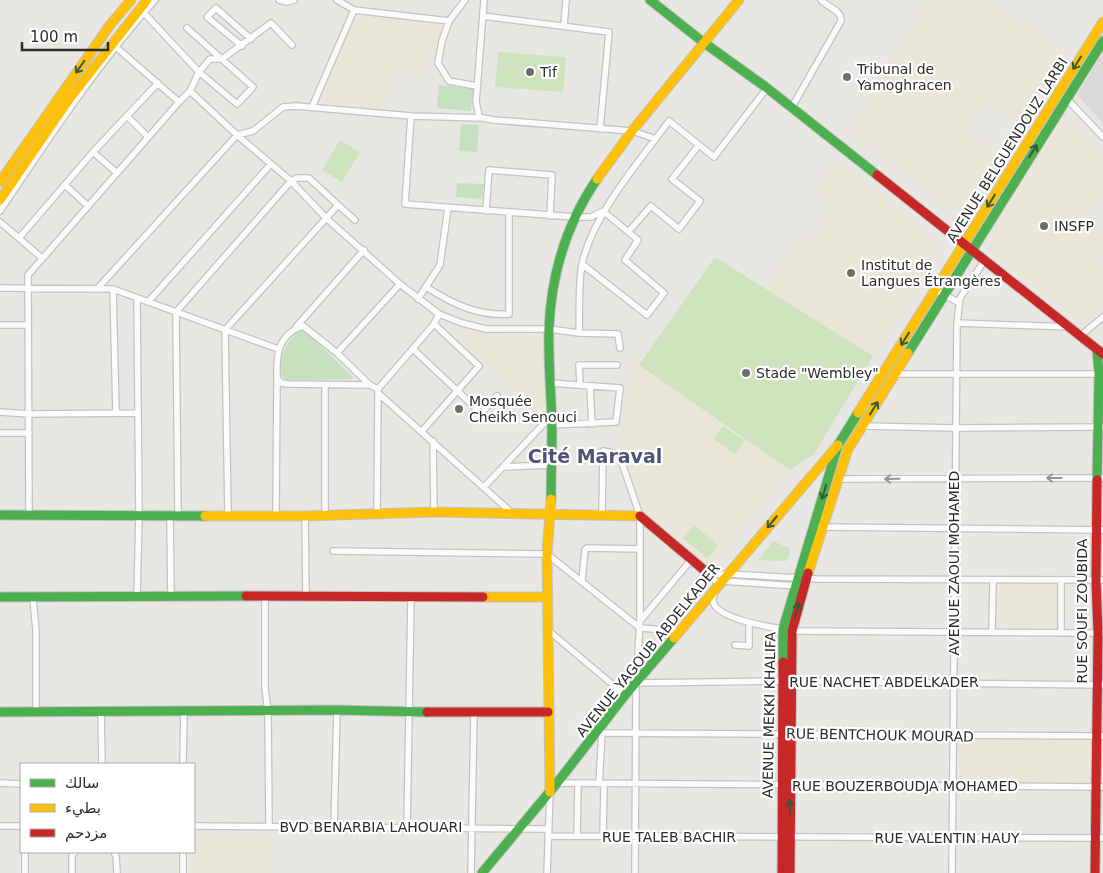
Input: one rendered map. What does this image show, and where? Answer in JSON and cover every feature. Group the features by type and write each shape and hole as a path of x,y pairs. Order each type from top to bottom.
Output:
{"main road":[{"path":"0,182 110,25 131,0"},
{"path":"0,200 26,160 114,38 147,0"},
{"path":"650,0 792,107 1100,352"},
{"path":"550,792 547,554 550,514 552,383 549,329 554,282 559,260 575,217 587,194 632,131 739,0"},
{"name":"AVENUE BELGUENDOUZ LARBI","path":"838,445 1103,22"},
{"name":"AVENUE MEKKI KHALIFA","path":"790,873 786,837 788,630 848,449 1103,41"},
{"name":"RUE SOUFI ZOUBIDA","path":"1095,873 1099,838 1100,352"},
{"name":"AVENUE MEKKI KHALIFA","path":"804,582 813,526 838,445"},
{"name":"AVENUE YAGOUB ABDELKADER","path":"482,873 599,733 626,695 838,445"},
{"path":"0,514 305,516 434,512 640,516 710,576"},
{"path":"0,598 171,596 548,597"},
{"path":"0,712 410,710 548,712"},
{"name":"AVENUE MEKKI KHALIFA","path":"782,873 786,837"}],"street":[{"path":"0,211 52,134 116,47 155,0"},
{"path":"279,0 287,2 301,0"},
{"path":"337,0 354,10 449,20"},
{"path":"465,0 449,20 442,41 438,63 449,81 477,86"},
{"path":"483,118 479,116 476,102 484,0"},
{"path":"564,26 566,0"},
{"path":"792,107 840,21 841,16 839,13 821,0"},
{"path":"242,46 207,17 216,8 251,39"},
{"path":"312,107 354,10"},
{"path":"144,13 199,72 237,104 253,87 187,28"},
{"path":"482,16 609,32 600,128"},
{"path":"29,515 28,275 190,91 199,72 210,59 222,59 271,23 292,44"},
{"path":"116,47 180,102"},
{"path":"19,238 93,152 158,82"},
{"path":"579,333 582,264 587,248 603,211 669,121 714,157 767,88"},
{"path":"190,91 270,165 291,181 326,218 400,284 439,314 462,323 486,329 549,329 579,333 618,334 620,348"},
{"path":"1066,98 1103,137"},
{"path":"97,289 237,135 253,131 283,107 312,107 410,116 483,118 600,128 632,131 656,139"},
{"path":"127,116 148,137"},
{"path":"410,116 405,204 575,217 591,217 603,211"},
{"path":"629,232 651,206 679,229 700,201 672,179 699,145"},
{"path":"93,152 117,173"},
{"path":"148,302 270,165"},
{"path":"486,211 489,170 552,175 550,216"},
{"path":"171,596 174,515 176,312 291,181 297,178 309,178 356,220"},
{"path":"65,185 88,206"},
{"path":"228,515 225,330 338,205"},
{"path":"418,299 440,265 448,208"},
{"path":"582,264 648,315 664,293 625,260 638,240 603,211"},
{"path":"426,287 463,308 494,315 509,314 509,213"},
{"path":"0,222 42,258"},
{"path":"276,515 276,362 278,349 285,338 364,250"},
{"name":"AVENUE ZAOUI MOHAMED","path":"952,873 954,478 958,302 984,261"},
{"path":"337,353 400,284"},
{"path":"0,288 113,289 278,349"},
{"path":"113,289 116,413"},
{"path":"935,290 958,302"},
{"path":"137,298 139,515 137,597"},
{"path":"377,513 378,391 434,324 439,314"},
{"path":"1080,336 1103,317"},
{"path":"957,323 1069,327"},
{"path":"422,431 479,366 434,324"},
{"path":"0,325 28,325"},
{"path":"294,329 303,326 308,328 512,513"},
{"path":"413,349 457,392 482,413 497,396"},
{"path":"580,385 579,365 617,365"},
{"path":"896,374 1099,374"},
{"path":"277,378 282,383 288,384 370,385"},
{"path":"552,383 620,388 616,422 552,425"},
{"path":"325,385 325,515"},
{"path":"590,387 592,424"},
{"path":"0,412 29,414 138,413"},
{"path":"484,487 552,414"},
{"path":"862,426 956,428 1101,427"},
{"path":"0,434 29,433"},
{"path":"433,441 434,512"},
{"path":"602,515 603,451 619,454 640,516 640,624 636,683 635,873"},
{"path":"503,467 551,465"},
{"path":"838,480 1101,476"},
{"path":"305,516 306,596"},
{"path":"813,526 1100,530"},
{"path":"582,581 585,550 587,548 640,549"},
{"path":"333,551 547,554 640,624 681,632"},
{"path":"640,624 691,560"},
{"path":"710,576 728,574 804,582"},
{"path":"710,576 720,583 1099,580"},
{"path":"992,632 993,580"},
{"path":"1061,580 1061,633"},
{"path":"720,583 713,599 714,604 719,609 749,623 788,630 1100,633"},
{"path":"265,597 264,689 268,710 269,827"},
{"path":"33,598 36,630 36,713"},
{"path":"408,828 411,598"},
{"path":"735,645 749,646 749,623"},
{"path":"549,630 626,695"},
{"name":"RUE NACHET ABDELKADER","path":"636,683 1100,684"},
{"path":"334,827 337,710"},
{"path":"183,763 184,711"},
{"path":"101,712 102,763"},
{"path":"471,873 474,712"},
{"path":"599,733 603,837"},
{"name":"RUE BENTCHOUK MOURAD","path":"599,733 1099,736"},
{"path":"0,783 20,784"},
{"name":"RUE BOUZERBOUDJA MOHAMED","path":"557,783 1099,787"},
{"path":"577,836 578,784"},
{"path":"547,873 550,792"},
{"path":"0,826 20,826"},
{"name":"BVD BENARBIA LAHOUARI","path":"195,826 548,829"},
{"name":"RUE TALEB BACHIR","path":"548,836 786,837"},
{"name":"RUE VALENTIN HAUY","path":"786,837 1099,838"},
{"path":"25,853 25,873"},
{"path":"72,873 72,855 75,853"},
{"path":"114,853 117,873"},
{"path":"183,853 183,873"}],"shaded area":[{"path":"930,0 985,0 1064,49 1018,122 984,103 967,133 1000,153 965,210 962,209 960,213 931,197 932,194 898,172 899,168 875,152 877,148 849,131 905,35"},
{"path":"359,13 446,21 422,74 396,73 379,109 325,104 330,72"},
{"path":"1103,53 1103,123 1077,95"},
{"name":"INSFP","path":"1073,121 1103,154 1103,200 1084,216 1103,237 1103,253 1095,259 1103,265 1103,308 1083,325 991,254 988,236 1060,122"},
{"name":"Institut de Langues Étrangères","path":"838,161 932,236 936,258 873,356 765,288 803,235 813,240 834,204 811,190"},
{"path":"469,331 545,336 544,415 459,342"},
{"path":"631,359 790,470 710,568 643,509 619,442"},
{"path":"997,584 1057,584 1056,625 996,624"},
{"path":"962,739 1090,740 1090,783 961,783"},
{"path":"195,834 269,834 269,873 190,873 190,853 195,853"}],"green space":[{"name":"Tif","path":"498,52 566,57 563,92 495,87"},
{"path":"439,85 473,88 471,111 437,108"},
{"path":"461,124 479,125 477,152 459,151"},
{"path":"340,140 360,152 342,182 322,170"},
{"path":"457,183 484,184 482,199 456,197"},
{"path":"715,257 873,356 814,454 790,470 639,365"},
{"path":"302,331 308,334 353,378 286,380 280,369 283,353 291,339"},
{"path":"723,426 745,441 735,454 714,439"},
{"path":"695,525 718,546 707,558 683,538"},
{"path":"773,541 791,549 787,561 758,560"}],"traffic: fast":[{"path":"650,0 703,42 767,88 877,175"},
{"path":"908,353 1103,41"},
{"path":"551,499 550,309 557,269 569,232 577,213 597,179"},
{"path":"1097,350 1099,374 1097,480"},
{"path":"783,662 783,629 838,445 858,413"},
{"path":"0,515 205,516"},
{"path":"0,597 246,596"},
{"path":"482,873 557,783 625,695 674,638"},
{"path":"0,712 337,710 427,712"}],"traffic: slow":[{"path":"0,182 110,25 131,0"},
{"path":"0,200 70,98 147,0"},
{"path":"597,179 632,131 739,0"},
{"path":"858,413 1103,22"},
{"path":"808,573 848,449 908,353"},
{"path":"674,638 838,445"},
{"path":"550,792 547,554 551,499"},
{"path":"205,516 305,516 434,512 640,516"},
{"path":"483,597 548,597"}],"traffic: jam":[{"path":"877,175 1103,354"},
{"path":"1095,873 1098,633 1096,580 1097,480"},
{"path":"640,516 710,575"},
{"path":"790,873 792,631 808,573"},
{"path":"246,596 483,597"},
{"path":"782,873 783,662"},
{"path":"427,712 548,712"}],"place":[{"name":"Tif","path":"530,72"},
{"name":"Tribunal de Yamoghracen","path":"847,77"},
{"name":"INSFP","path":"1044,226"},
{"name":"Institut de Langues Étrangères","path":"851,273"},
{"name":"Stade \"Wembley\"","path":"746,373"},
{"name":"Mosquée Cheikh Senouci","path":"459,409"}],"district":[{"name":"Cité Maraval","path":"595,456"}]}
